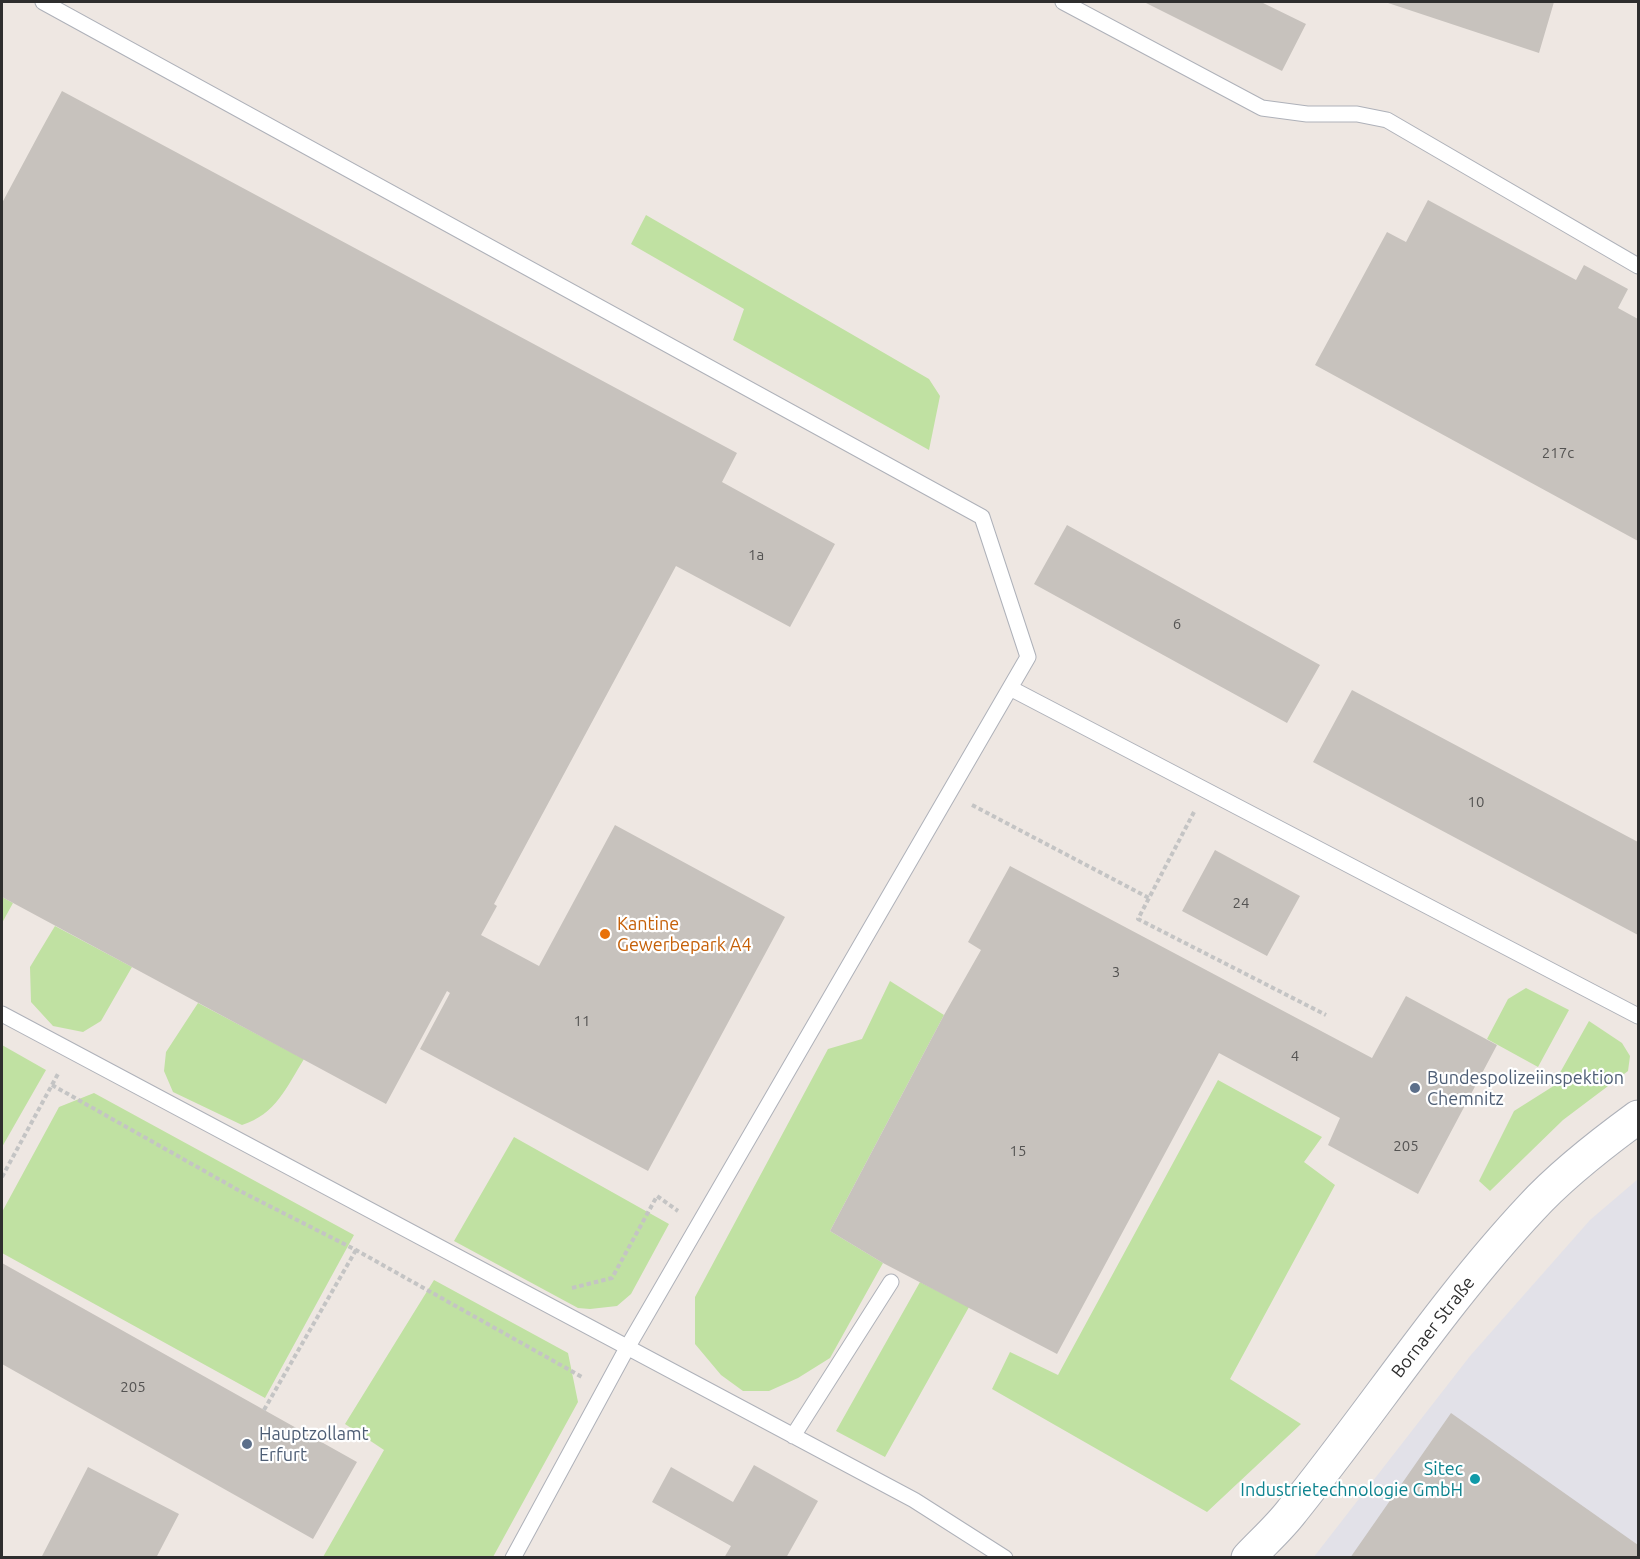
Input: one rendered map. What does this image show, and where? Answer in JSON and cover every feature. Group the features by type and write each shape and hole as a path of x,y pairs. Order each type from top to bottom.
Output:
{"main road":[{"name":"Bornaer Straße","path":"1248,1557 1291,1513 1427,1330 1495,1248 1532,1207 1577,1166 1638,1118"}],"lane":[{"path":"43,2 982,517 1028,657 627,1348 513,1557"},
{"path":"1063,2 1262,108 1307,114 1356,114 1387,120 1638,266"},
{"path":"1010,688 1638,1016"},
{"path":"2,1014 914,1500 1005,1557"},
{"path":"793,1436 891,1282"}],"path":[{"path":"1205,790 1138,919 1326,1015"},
{"path":"949,793 1149,898"},
{"path":"2,1177 70,1051"},
{"path":"52,1085 238,1190 356,1250 604,1390"},
{"path":"561,1312 570,1288 612,1278 657,1197 699,1224"},
{"path":"264,1410 356,1250"}],"shaded area":[{"path":"1638,1179 1638,1557 1313,1558 1470,1356 1590,1220"}],"green space":[{"path":"646,215 929,379 940,396 929,450 733,340 744,309 631,244"},
{"path":"2,897 13,903 2,923"},
{"path":"55,926 132,967 101,1021 83,1032 53,1026 31,1002 30,967"},
{"path":"890,981 944,1015 830,1231 883,1263 830,1358 798,1378 769,1391 743,1391 721,1375 695,1344 695,1297 828,1049 862,1039"},
{"path":"1526,988 1569,1010 1538,1067 1487,1039 1508,999"},
{"path":"198,1003 304,1059 279,1099 264,1114 254,1120 242,1125 173,1092 164,1071 166,1052"},
{"path":"1589,1021 1622,1043 1630,1056 1628,1071 1563,1120 1490,1191 1479,1181 1514,1111 1552,1087"},
{"path":"2,1045 46,1070 2,1147"},
{"path":"1218,1080 1322,1137 1304,1162 1335,1185 1230,1379 1301,1424 1207,1512 992,1389 1010,1352 1058,1375"},
{"path":"94,1093 354,1235 265,1398 2,1253 2,1212 59,1107"},
{"path":"514,1137 669,1224 631,1294 617,1306 578,1308 454,1241"},
{"path":"434,1280 568,1353 578,1402 493,1557 323,1557 384,1450 345,1424"},
{"path":"920,1282 969,1307 885,1457 836,1431"}],"building":[{"path":"1144,2 1261,2 1306,24 1282,71"},
{"path":"1385,2 1554,2 1539,53"},
{"path":"62,91 737,453 722,482 835,544 790,627 676,566 494,904 497,906 481,935 539,966 615,825 785,917 648,1171 420,1049 450,993 447,991 386,1104 2,897 2,203"},
{"path":"1428,200 1576,280 1584,265 1628,289 1618,308 1638,319 1638,541 1315,365 1387,232 1406,242"},
{"path":"1067,525 1320,665 1287,723 1034,584"},
{"path":"1352,690 1638,842 1638,935 1313,762"},
{"path":"1215,850 1300,896 1267,956 1182,911"},
{"path":"1010,866 1372,1058 1406,996 1497,1045 1418,1194 1328,1145 1340,1118 1219,1053 1057,1354 883,1263 830,1231 944,1015 981,950 968,942"},
{"path":"2,1263 357,1462 313,1539 2,1364"},
{"name":"Sitec Industrietechnologie GmbH","path":"1451,1413 1638,1545 1638,1558 1350,1558"},
{"path":"754,1465 818,1501 786,1558 724,1558 731,1546 652,1502 671,1467 733,1502"},
{"path":"88,1467 179,1514 156,1558 41,1558"}],"place":[{"name":"Kantine Gewerbepark A4","path":"605,934"},
{"name":"Bundespolizeiinspektion Chemnitz","path":"1415,1088"},
{"name":"Hauptzollamt Erfurt","path":"247,1444"},
{"name":"Sitec Industrietechnologie GmbH","path":"1475,1479"}]}
